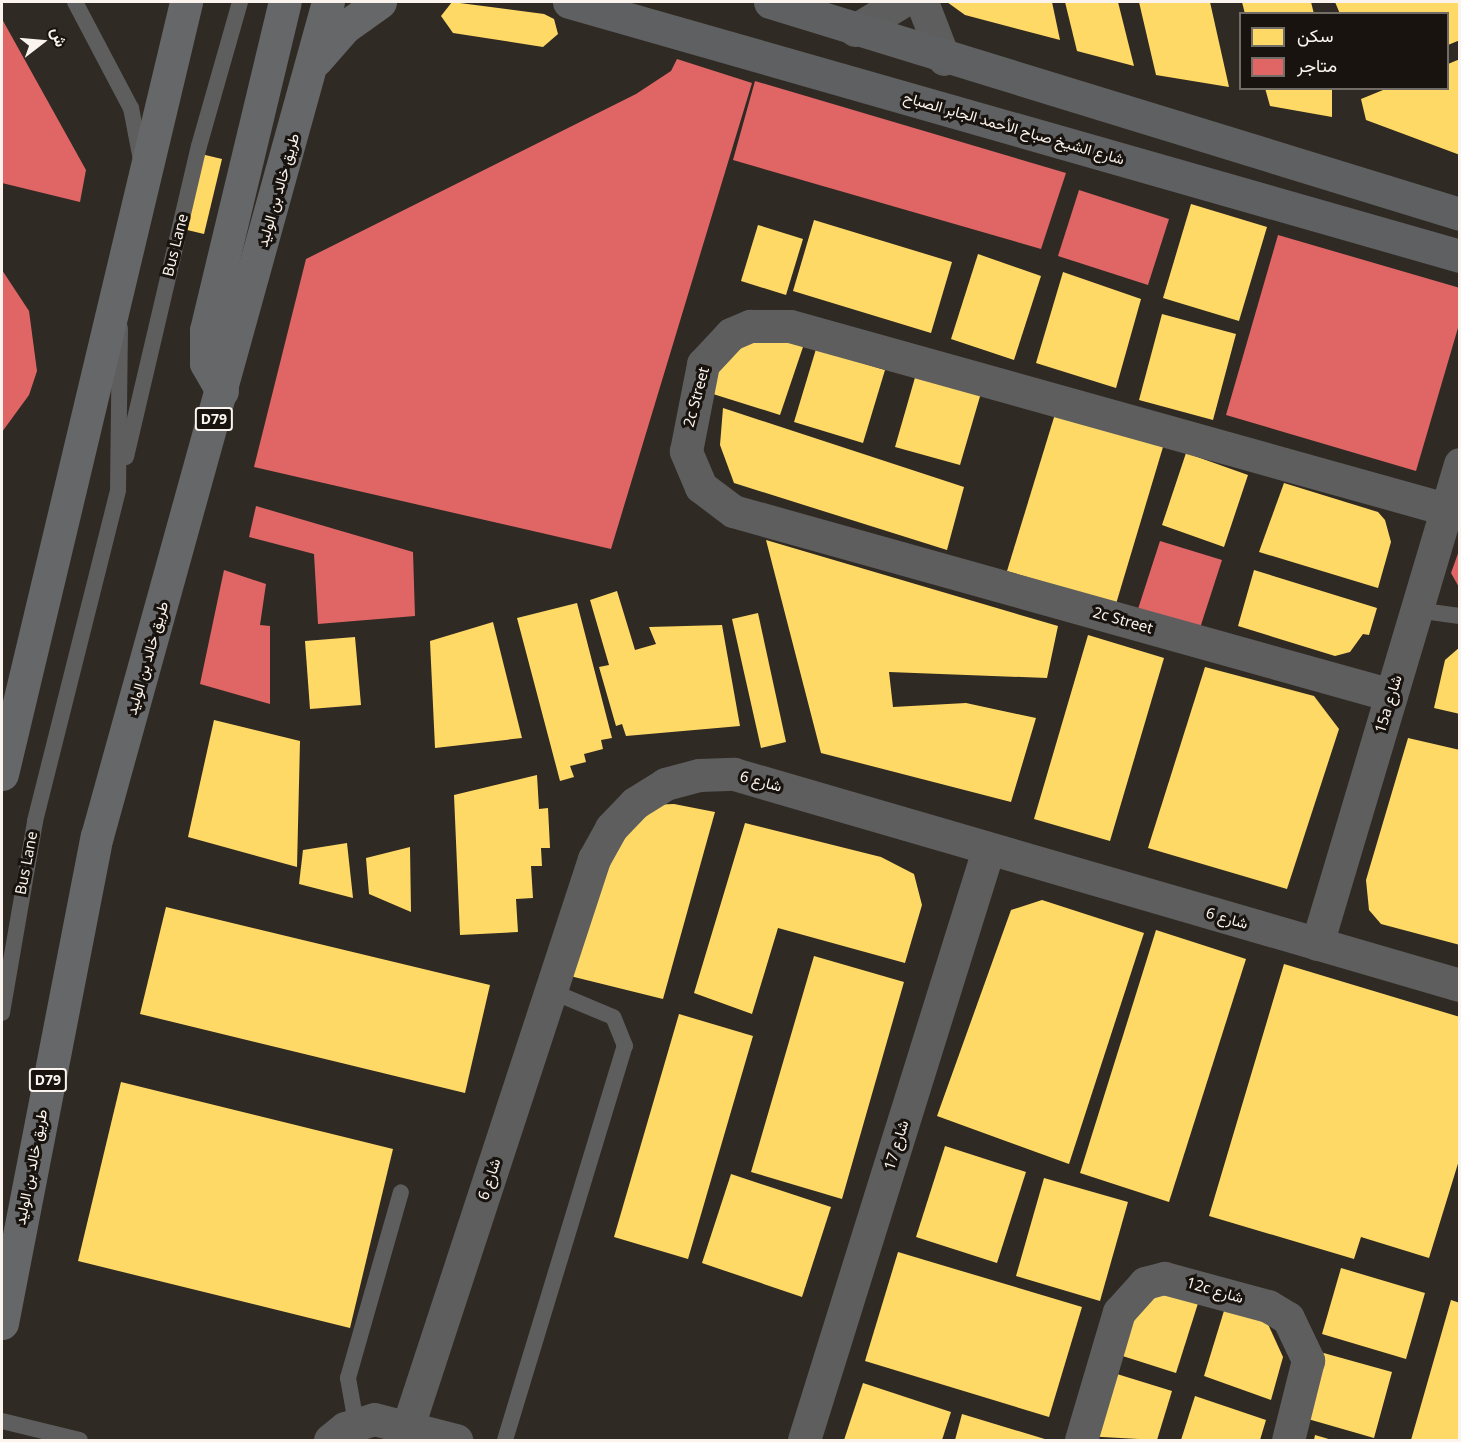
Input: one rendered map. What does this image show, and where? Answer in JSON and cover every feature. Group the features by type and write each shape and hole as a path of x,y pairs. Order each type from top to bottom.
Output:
{"main road":[{"path":"170,2 173,57"},
{"path":"2,774 146,186 186,2"},
{"path":"222,391 206,363 206,330 285,2"},
{"name":"طريق خالد بن الوليد","path":"2,1323 97,836 313,64 328,2"},
{"path":"313,64 345,27 380,2"},
{"name":"شارع الشيخ صباح الأحمد الجابر الصباح","path":"568,2 1460,256"},
{"path":"770,2 944,59 1460,214"}],"street":[{"path":"855,30 902,2"},
{"path":"922,2 944,59"},
{"name":"2c Street","path":"1391,695 733,511 701,487 686,451 703,364 731,334 750,326 790,326 1446,509"},
{"name":"15a شارع","path":"1317,944 1460,464"},
{"name":"شارع 6","path":"408,1426 594,859 635,802 665,784 699,775 734,774 988,850 1460,985"},
{"name":"شارع 17","path":"804,1440 988,850"},
{"name":"12c شارع","path":"1081,1440 1119,1312 1145,1283 1164,1278 1268,1306 1288,1318 1308,1360 1288,1440"},
{"path":"330,1440 356,1423 374,1419 456,1440"}],"lane":[{"path":"75,2 131,108 146,186"},
{"name":"Bus Lane","path":"2,1013 35,820 118,490 188,193 240,2"},
{"path":"118,490 120,288"},
{"path":"1416,610 1460,616"},
{"path":"505,1440 626,1046 613,1017 551,991"},
{"path":"356,1423 348,1378 401,1192"},
{"path":"2,1421 80,1440"}],"building: سكن":[{"path":"452,2 544,14 554,19 558,34 543,47 453,33 441,16"},
{"path":"947,2 1052,2 1060,40 965,15"},
{"path":"1065,2 1118,2 1134,66 1077,51"},
{"path":"1139,2 1210,2 1229,87 1156,75"},
{"path":"1242,2 1311,2 1314,12 1244,12"},
{"path":"1335,2 1460,2 1460,40 1449,45 1449,12 1339,12"},
{"path":"1460,59 1460,155 1366,120 1361,99 1383,90 1449,90 1449,64"},
{"path":"1266,90 1332,90 1332,117 1270,106"},
{"path":"201,154 222,159 204,234 183,229"},
{"path":"1191,204 1267,227 1239,321 1163,298"},
{"path":"814,220 952,262 931,333 793,291"},
{"path":"758,225 803,239 786,295 741,281"},
{"path":"978,254 1041,276 1014,360 951,339"},
{"path":"1063,272 1141,299 1116,388 1036,363"},
{"path":"1162,314 1236,334 1213,420 1139,400"},
{"path":"736,338 804,344 780,415 713,394 722,355"},
{"path":"816,349 885,370 863,443 794,422"},
{"path":"916,374 981,393 960,465 895,447"},
{"path":"723,408 964,487 947,550 734,483 720,445"},
{"path":"1055,414 1163,447 1116,604 1007,571"},
{"path":"1186,453 1248,475 1224,547 1162,525"},
{"path":"1284,483 1378,512 1385,520 1391,542 1378,588 1259,552"},
{"path":"766,540 1058,626 1047,678 889,672 893,707 966,703 1036,718 1011,802 821,753"},
{"path":"1254,570 1377,608 1369,635 1363,634 1350,652 1335,656 1238,626"},
{"path":"617,591 635,650 656,644 649,627 722,625 740,726 626,736 622,724 616,726 599,667 609,665 590,600"},
{"path":"577,603 612,738 601,740 603,749 584,754 586,762 570,766 574,777 560,781 517,618"},
{"path":"758,613 786,742 761,748 732,619"},
{"path":"493,622 522,738 435,748 430,641"},
{"path":"1088,635 1164,658 1110,841 1034,819"},
{"path":"355,637 361,705 310,709 305,641"},
{"path":"1460,647 1460,714 1434,708 1445,660"},
{"path":"1205,667 1314,696 1339,729 1287,889 1148,848"},
{"path":"214,720 300,741 297,867 188,837"},
{"path":"1408,738 1460,750 1460,945 1381,924 1369,910 1366,880"},
{"path":"537,775 539,809 548,808 550,848 541,848 542,866 531,866 533,898 516,899 518,932 460,935 454,795"},
{"path":"674,804 715,812 663,999 566,975 608,834 649,805"},
{"path":"745,823 881,857 914,874 922,905 905,963 778,928 752,1014 694,993"},
{"path":"347,843 353,898 299,884 303,850"},
{"path":"410,847 411,912 369,894 366,858"},
{"path":"1042,900 1144,933 1069,1164 937,1116 1011,910"},
{"path":"166,907 490,985 465,1093 140,1014"},
{"path":"1156,930 1246,959 1169,1202 1080,1173"},
{"path":"814,956 904,982 842,1199 751,1172"},
{"path":"1284,964 1460,1017 1460,1157 1429,1258 1361,1237 1354,1259 1209,1216"},
{"path":"679,1014 753,1036 688,1259 614,1237"},
{"path":"121,1082 393,1149 350,1328 78,1261"},
{"path":"945,1146 1026,1172 997,1263 916,1237"},
{"path":"731,1174 831,1207 802,1297 702,1263"},
{"path":"1044,1178 1128,1202 1100,1301 1016,1276"},
{"path":"898,1252 1082,1307 1049,1417 865,1361"},
{"path":"1341,1268 1425,1293 1406,1359 1322,1334"},
{"path":"1155,1283 1200,1297 1176,1373 1110,1352"},
{"path":"1451,1300 1460,1303 1460,1440 1411,1440"},
{"path":"1227,1301 1262,1311 1283,1357 1271,1400 1204,1376"},
{"path":"1320,1352 1392,1372 1374,1438 1301,1417"},
{"path":"1104,1370 1172,1391 1157,1440 1084,1436"},
{"path":"863,1383 951,1412 942,1440 844,1440"},
{"path":"1195,1396 1266,1420 1260,1440 1181,1440"},
{"path":"962,1414 1048,1440 955,1440"},
{"path":"1315,1435 1332,1440 1314,1440"}],"building: متاجر":[{"path":"2,19 86,170 80,202 2,183"},
{"path":"677,59 752,83 611,549 254,467 306,259 636,94 671,71"},
{"path":"755,81 1066,173 1041,249 733,160"},
{"path":"1079,190 1169,219 1148,285 1058,256"},
{"path":"1278,235 1460,288 1460,321 1416,471 1226,415"},
{"path":"2,270 29,311 37,371 29,395 2,432"},
{"path":"256,506 413,552 415,616 318,624 314,554 249,537"},
{"path":"1160,541 1222,560 1200,628 1138,609"},
{"path":"1460,548 1460,589 1451,573"},
{"path":"224,570 266,584 260,625 270,626 270,704 200,684"}]}
